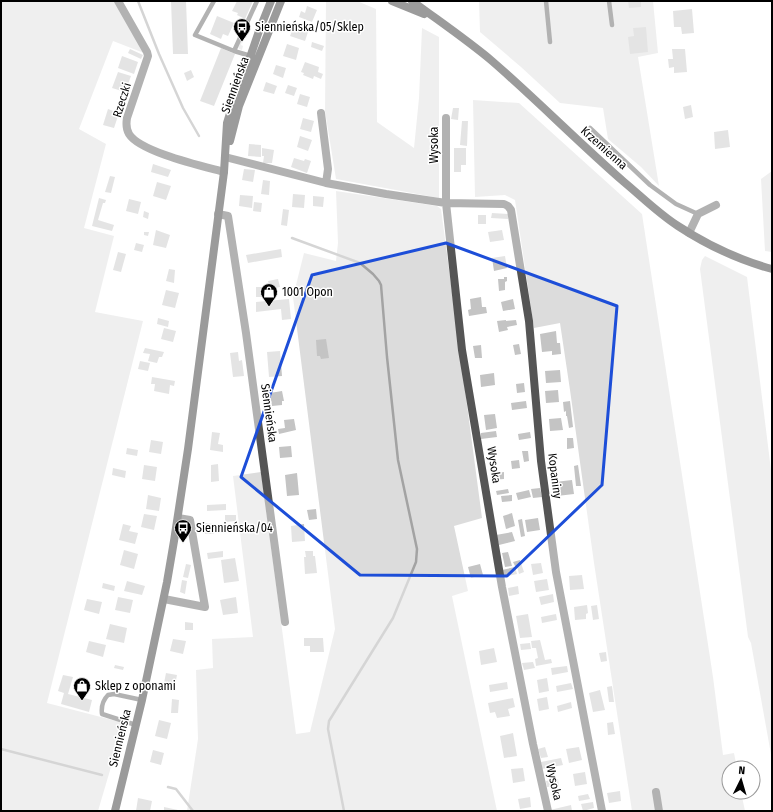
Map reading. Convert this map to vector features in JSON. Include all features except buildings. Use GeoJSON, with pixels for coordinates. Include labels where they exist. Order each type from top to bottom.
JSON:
{"type":"FeatureCollection","features":[{"type":"Feature","properties":{"kind":"main road","name":"Siennieńska"},"geometry":{"type":"LineString","coordinates":[[254,56],[258,31],[271,1]]}},
{"type":"Feature","properties":{"kind":"main road","name":"Siennieńska"},"geometry":{"type":"LineString","coordinates":[[115,811],[142,700],[164,599],[178,518],[224,172],[227,124],[246,72],[281,1]]}},
{"type":"Feature","properties":{"kind":"main road","name":"Krzemienna"},"geometry":{"type":"LineString","coordinates":[[392,1],[436,19]]}},
{"type":"Feature","properties":{"kind":"main road","name":"Krzemienna"},"geometry":{"type":"LineString","coordinates":[[412,1],[492,61],[635,192],[668,219],[689,233],[716,247],[772,269]]}},
{"type":"Feature","properties":{"kind":"street","name":"Rzeczki"},"geometry":{"type":"LineString","coordinates":[[118,1],[148,56],[127,118],[126,126],[129,134],[152,150],[224,172]]}},
{"type":"Feature","properties":{"kind":"street"},"geometry":{"type":"LineString","coordinates":[[321,113],[328,169],[326,183]]}},
{"type":"Feature","properties":{"kind":"street","name":"Wysoka"},"geometry":{"type":"LineString","coordinates":[[446,118],[446,203],[462,350],[502,587],[533,744],[548,811]]}},
{"type":"Feature","properties":{"kind":"street"},"geometry":{"type":"LineString","coordinates":[[225,157],[326,183],[446,203]]}},
{"type":"Feature","properties":{"kind":"street","name":"Kopaniny"},"geometry":{"type":"LineString","coordinates":[[446,203],[499,203],[508,206],[511,210],[529,321],[541,461],[556,572],[602,811]]}},
{"type":"Feature","properties":{"kind":"street"},"geometry":{"type":"LineString","coordinates":[[689,233],[698,214],[716,205]]}},
{"type":"Feature","properties":{"kind":"street","name":"Siennieńska"},"geometry":{"type":"LineString","coordinates":[[218,214],[228,216],[246,333],[285,622]]}},
{"type":"Feature","properties":{"kind":"street"},"geometry":{"type":"LineString","coordinates":[[164,599],[205,607],[190,520],[178,518]]}},
{"type":"Feature","properties":{"kind":"street"},"geometry":{"type":"LineString","coordinates":[[656,792],[659,811]]}},
{"type":"Feature","properties":{"kind":"lane"},"geometry":{"type":"LineString","coordinates":[[214,1],[195,35],[234,51],[254,56]]}},
{"type":"Feature","properties":{"kind":"lane"},"geometry":{"type":"LineString","coordinates":[[234,51],[257,1]]}},
{"type":"Feature","properties":{"kind":"lane"},"geometry":{"type":"LineString","coordinates":[[546,1],[550,42]]}},
{"type":"Feature","properties":{"kind":"lane"},"geometry":{"type":"LineString","coordinates":[[609,1],[612,25]]}},
{"type":"Feature","properties":{"kind":"lane"},"geometry":{"type":"LineString","coordinates":[[590,128],[650,185],[676,204],[698,214]]}},
{"type":"Feature","properties":{"kind":"lane"},"geometry":{"type":"LineString","coordinates":[[136,725],[108,717],[102,714],[101,709],[104,700],[108,695],[114,694],[142,700]]}},
{"type":"Feature","properties":{"kind":"highlighted area"},"geometry":{"type":"Polygon","coordinates":[[[446,243],[617,306],[602,485],[507,576],[360,575],[241,477],[312,275],[446,243]]]}},
{"type":"Feature","properties":{"kind":"shaded area"},"geometry":{"type":"Polygon","coordinates":[[[1,1],[115,1],[144,53],[113,41],[79,129],[106,144],[84,228],[114,236],[95,312],[143,321],[47,703],[124,723],[98,811],[1,811],[1,1]]]}},
{"type":"Feature","properties":{"kind":"shaded area"},"geometry":{"type":"Polygon","coordinates":[[[326,1],[357,1],[376,9],[377,122],[414,148],[419,98],[422,28],[439,37],[439,198],[336,179],[325,111],[326,1]]]}},
{"type":"Feature","properties":{"kind":"shaded area"},"geometry":{"type":"Polygon","coordinates":[[[479,1],[653,1],[658,53],[638,57],[659,186],[641,167],[608,139],[603,108],[560,103],[480,32],[479,1]]]}},
{"type":"Feature","properties":{"kind":"shaded area"},"geometry":{"type":"Polygon","coordinates":[[[246,27],[250,29],[246,38],[243,37],[241,45],[243,46],[242,50],[238,47],[246,27]]]}},
{"type":"Feature","properties":{"kind":"shaded area"},"geometry":{"type":"Polygon","coordinates":[[[473,100],[519,103],[642,214],[713,677],[723,755],[734,753],[735,760],[721,760],[721,800],[743,800],[745,811],[632,811],[594,563],[560,323],[534,328],[515,200],[505,195],[475,197],[473,100]]]}},
{"type":"Feature","properties":{"kind":"shaded area"},"geometry":{"type":"Polygon","coordinates":[[[772,171],[772,252],[765,251],[761,179],[772,171]]]}},
{"type":"Feature","properties":{"kind":"shaded area"},"geometry":{"type":"Polygon","coordinates":[[[336,191],[437,206],[441,209],[482,518],[454,526],[468,591],[452,596],[497,811],[187,811],[198,739],[196,670],[213,668],[212,639],[253,637],[233,476],[261,472],[296,734],[310,732],[335,629],[293,297],[304,253],[336,261],[338,243],[336,191]]]}},
{"type":"Feature","properties":{"kind":"shaded area"},"geometry":{"type":"Polygon","coordinates":[[[705,256],[747,277],[772,478],[772,760],[751,643],[748,637],[700,269],[702,260],[705,256]]]}},
{"type":"Feature","properties":{"kind":"waterway"},"geometry":{"type":"LineString","coordinates":[[138,1],[183,108],[199,136]]}},
{"type":"Feature","properties":{"kind":"waterway"},"geometry":{"type":"LineString","coordinates":[[292,238],[360,263],[373,274],[381,285],[398,460],[417,549],[416,562],[393,618],[329,721],[328,729],[344,811]]}},
{"type":"Feature","properties":{"kind":"waterway"},"geometry":{"type":"LineString","coordinates":[[1,749],[102,775]]}},
{"type":"Feature","properties":{"kind":"waterway"},"geometry":{"type":"LineString","coordinates":[[168,787],[176,789],[193,811]]}},
{"type":"Feature","properties":{"kind":"place","name":"Siennieńska/05/Sklep"},"geometry":{"type":"Point","coordinates":[242,42]}},
{"type":"Feature","properties":{"kind":"place","name":"1001 Opon"},"geometry":{"type":"Point","coordinates":[269,307]}},
{"type":"Feature","properties":{"kind":"place","name":"Siennieńska/04"},"geometry":{"type":"Point","coordinates":[183,543]}},
{"type":"Feature","properties":{"kind":"place","name":"Sklep z oponami"},"geometry":{"type":"Point","coordinates":[82,701]}}]}
